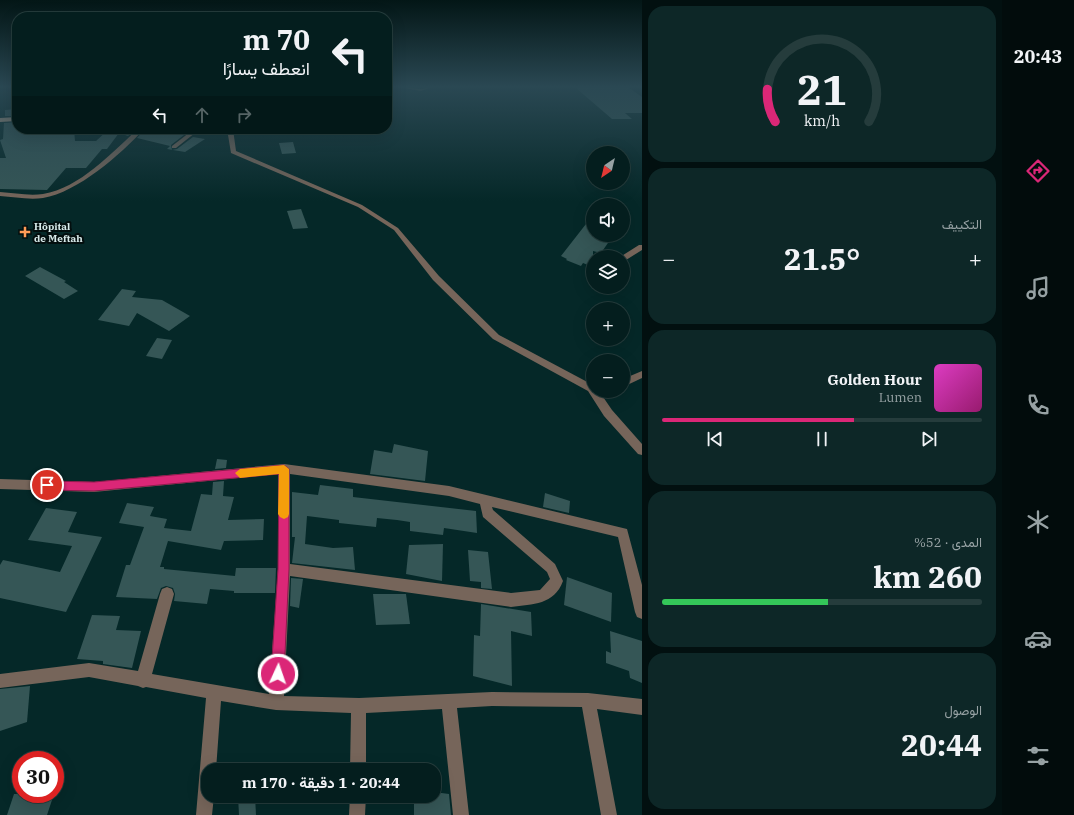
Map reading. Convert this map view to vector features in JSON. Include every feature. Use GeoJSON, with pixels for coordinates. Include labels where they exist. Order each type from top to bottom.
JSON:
{"type":"FeatureCollection","features":[{"type":"Feature","properties":{"kind":"street"},"geometry":{"type":"LineString","coordinates":[[0,194],[43,196],[58,192],[91,173],[135,134]]}},
{"type":"Feature","properties":{"kind":"street"},"geometry":{"type":"LineString","coordinates":[[174,147],[191,134]]}},
{"type":"Feature","properties":{"kind":"street"},"geometry":{"type":"LineString","coordinates":[[231,134],[233,152],[360,206],[396,230],[436,278],[496,337],[586,386]]}},
{"type":"Feature","properties":{"kind":"street"},"geometry":{"type":"LineString","coordinates":[[630,254],[642,247]]}},
{"type":"Feature","properties":{"kind":"street"},"geometry":{"type":"LineString","coordinates":[[630,379],[642,374]]}},
{"type":"Feature","properties":{"kind":"street"},"geometry":{"type":"LineString","coordinates":[[598,398],[608,413],[642,452]]}},
{"type":"Feature","properties":{"kind":"street"},"geometry":{"type":"LineString","coordinates":[[276,704],[284,569],[284,469]]}},
{"type":"Feature","properties":{"kind":"street"},"geometry":{"type":"LineString","coordinates":[[0,484],[94,487],[284,469],[442,490],[623,533],[642,612]]}},
{"type":"Feature","properties":{"kind":"street"},"geometry":{"type":"LineString","coordinates":[[284,569],[511,600],[543,596],[557,581],[551,568],[487,513],[486,500]]}},
{"type":"Feature","properties":{"kind":"street"},"geometry":{"type":"LineString","coordinates":[[143,681],[166,594]]}},
{"type":"Feature","properties":{"kind":"street"},"geometry":{"type":"LineString","coordinates":[[0,681],[89,670],[276,704],[359,706],[492,699],[588,700],[642,708]]}},
{"type":"Feature","properties":{"kind":"street"},"geometry":{"type":"LineString","coordinates":[[204,815],[214,693]]}},
{"type":"Feature","properties":{"kind":"street"},"geometry":{"type":"LineString","coordinates":[[588,700],[609,815]]}},
{"type":"Feature","properties":{"kind":"street"},"geometry":{"type":"LineString","coordinates":[[449,702],[461,815]]}},
{"type":"Feature","properties":{"kind":"street"},"geometry":{"type":"LineString","coordinates":[[358,763],[359,706]]}},
{"type":"Feature","properties":{"kind":"street"},"geometry":{"type":"LineString","coordinates":[[357,815],[358,803]]}},
{"type":"Feature","properties":{"kind":"building"},"geometry":{"type":"Polygon","coordinates":[[[4,125],[12,125],[12,134],[74,134],[75,141],[96,141],[104,134],[118,134],[107,149],[102,149],[86,168],[66,168],[47,190],[0,189],[0,158],[6,158],[0,140],[3,139],[4,125]]]}},
{"type":"Feature","properties":{"kind":"building"},"geometry":{"type":"Polygon","coordinates":[[[141,134],[184,135],[171,145],[172,150],[167,149],[170,146],[137,138],[141,134]]]}},
{"type":"Feature","properties":{"kind":"building"},"geometry":{"type":"Polygon","coordinates":[[[193,137],[205,139],[185,152],[172,150],[177,149],[193,137]]]}},
{"type":"Feature","properties":{"kind":"building"},"geometry":{"type":"Polygon","coordinates":[[[293,142],[296,153],[282,154],[279,143],[293,142]]]}},
{"type":"Feature","properties":{"kind":"building"},"geometry":{"type":"Polygon","coordinates":[[[301,209],[308,228],[293,229],[287,211],[301,209]]]}},
{"type":"Feature","properties":{"kind":"building"},"geometry":{"type":"Polygon","coordinates":[[[586,224],[586,242],[609,242],[603,250],[586,250],[586,264],[583,263],[581,266],[566,260],[567,259],[561,256],[586,224]]]}},
{"type":"Feature","properties":{"kind":"building"},"geometry":{"type":"Polygon","coordinates":[[[40,267],[66,281],[64,282],[78,291],[64,299],[25,276],[40,267]]]}},
{"type":"Feature","properties":{"kind":"building"},"geometry":{"type":"Polygon","coordinates":[[[122,289],[136,291],[132,297],[162,300],[190,316],[169,331],[137,313],[129,326],[98,320],[122,289]]]}},
{"type":"Feature","properties":{"kind":"building"},"geometry":{"type":"Polygon","coordinates":[[[157,338],[172,340],[162,359],[146,356],[157,338]]]}},
{"type":"Feature","properties":{"kind":"building"},"geometry":{"type":"Polygon","coordinates":[[[394,444],[428,451],[425,481],[370,474],[374,450],[392,453],[394,444]]]}},
{"type":"Feature","properties":{"kind":"building"},"geometry":{"type":"Polygon","coordinates":[[[217,459],[227,460],[226,468],[215,469],[217,459]]]}},
{"type":"Feature","properties":{"kind":"building"},"geometry":{"type":"Polygon","coordinates":[[[224,481],[223,496],[234,497],[228,520],[264,519],[263,540],[224,541],[221,550],[168,541],[160,567],[164,567],[164,569],[235,576],[236,568],[276,568],[275,593],[234,593],[234,591],[210,589],[207,604],[174,601],[175,594],[173,588],[166,586],[161,588],[157,599],[116,597],[126,565],[130,565],[144,527],[119,523],[127,503],[154,507],[150,516],[167,519],[164,528],[191,531],[201,494],[212,495],[213,482],[224,481]]]}},
{"type":"Feature","properties":{"kind":"building"},"geometry":{"type":"Polygon","coordinates":[[[320,485],[353,489],[353,497],[476,511],[477,533],[444,528],[443,535],[410,531],[410,522],[397,520],[377,518],[376,527],[339,523],[339,520],[307,516],[305,544],[333,548],[353,547],[355,570],[292,563],[295,537],[292,537],[292,492],[318,495],[320,485]]]}},
{"type":"Feature","properties":{"kind":"building"},"geometry":{"type":"Polygon","coordinates":[[[545,493],[570,501],[569,513],[543,507],[545,493]]]}},
{"type":"Feature","properties":{"kind":"building"},"geometry":{"type":"Polygon","coordinates":[[[46,508],[77,512],[68,532],[102,537],[66,612],[0,598],[0,565],[3,560],[60,572],[72,546],[28,540],[46,508]]]}},
{"type":"Feature","properties":{"kind":"building"},"geometry":{"type":"Polygon","coordinates":[[[443,544],[442,581],[406,574],[409,545],[443,544]]]}},
{"type":"Feature","properties":{"kind":"building"},"geometry":{"type":"Polygon","coordinates":[[[468,550],[488,552],[492,589],[481,588],[481,582],[470,581],[468,550]]]}},
{"type":"Feature","properties":{"kind":"building"},"geometry":{"type":"Polygon","coordinates":[[[567,577],[612,593],[611,622],[564,605],[567,577]]]}},
{"type":"Feature","properties":{"kind":"building"},"geometry":{"type":"Polygon","coordinates":[[[291,578],[303,579],[299,608],[290,606],[291,578]]]}},
{"type":"Feature","properties":{"kind":"building"},"geometry":{"type":"Polygon","coordinates":[[[373,594],[406,594],[410,624],[376,625],[373,594]]]}},
{"type":"Feature","properties":{"kind":"building"},"geometry":{"type":"Polygon","coordinates":[[[481,604],[531,612],[532,636],[511,631],[512,686],[473,676],[474,635],[480,636],[481,604]]]}},
{"type":"Feature","properties":{"kind":"building"},"geometry":{"type":"Polygon","coordinates":[[[92,615],[120,616],[116,630],[141,631],[132,668],[103,664],[103,661],[77,659],[92,615]]]}},
{"type":"Feature","properties":{"kind":"building"},"geometry":{"type":"Polygon","coordinates":[[[610,631],[642,641],[642,683],[630,678],[629,671],[606,663],[606,651],[611,653],[610,631]]]}},
{"type":"Feature","properties":{"kind":"building"},"geometry":{"type":"Polygon","coordinates":[[[30,686],[27,722],[0,731],[0,689],[30,686]]]}},
{"type":"Feature","properties":{"kind":"building"},"geometry":{"type":"Polygon","coordinates":[[[441,793],[449,794],[451,815],[414,815],[414,803],[441,803],[441,793]]]}},
{"type":"Feature","properties":{"kind":"building"},"geometry":{"type":"Polygon","coordinates":[[[12,800],[12,803],[51,803],[47,815],[7,815],[12,800]]]}},
{"type":"Feature","properties":{"kind":"building"},"geometry":{"type":"Polygon","coordinates":[[[238,803],[255,803],[256,815],[239,815],[238,803]]]}},
{"type":"Feature","properties":{"kind":"slow traffic"},"geometry":{"type":"LineString","coordinates":[[240,473],[284,469],[284,514]]}},
{"type":"Feature","properties":{"kind":"place","name":"Hôpital de Meftah"},"geometry":{"type":"Point","coordinates":[25,232]}},
{"type":"Feature","properties":{"kind":"route"},"geometry":{"type":"LineString","coordinates":[[47,485],[94,487],[284,469],[284,569],[278,674]]}}]}
